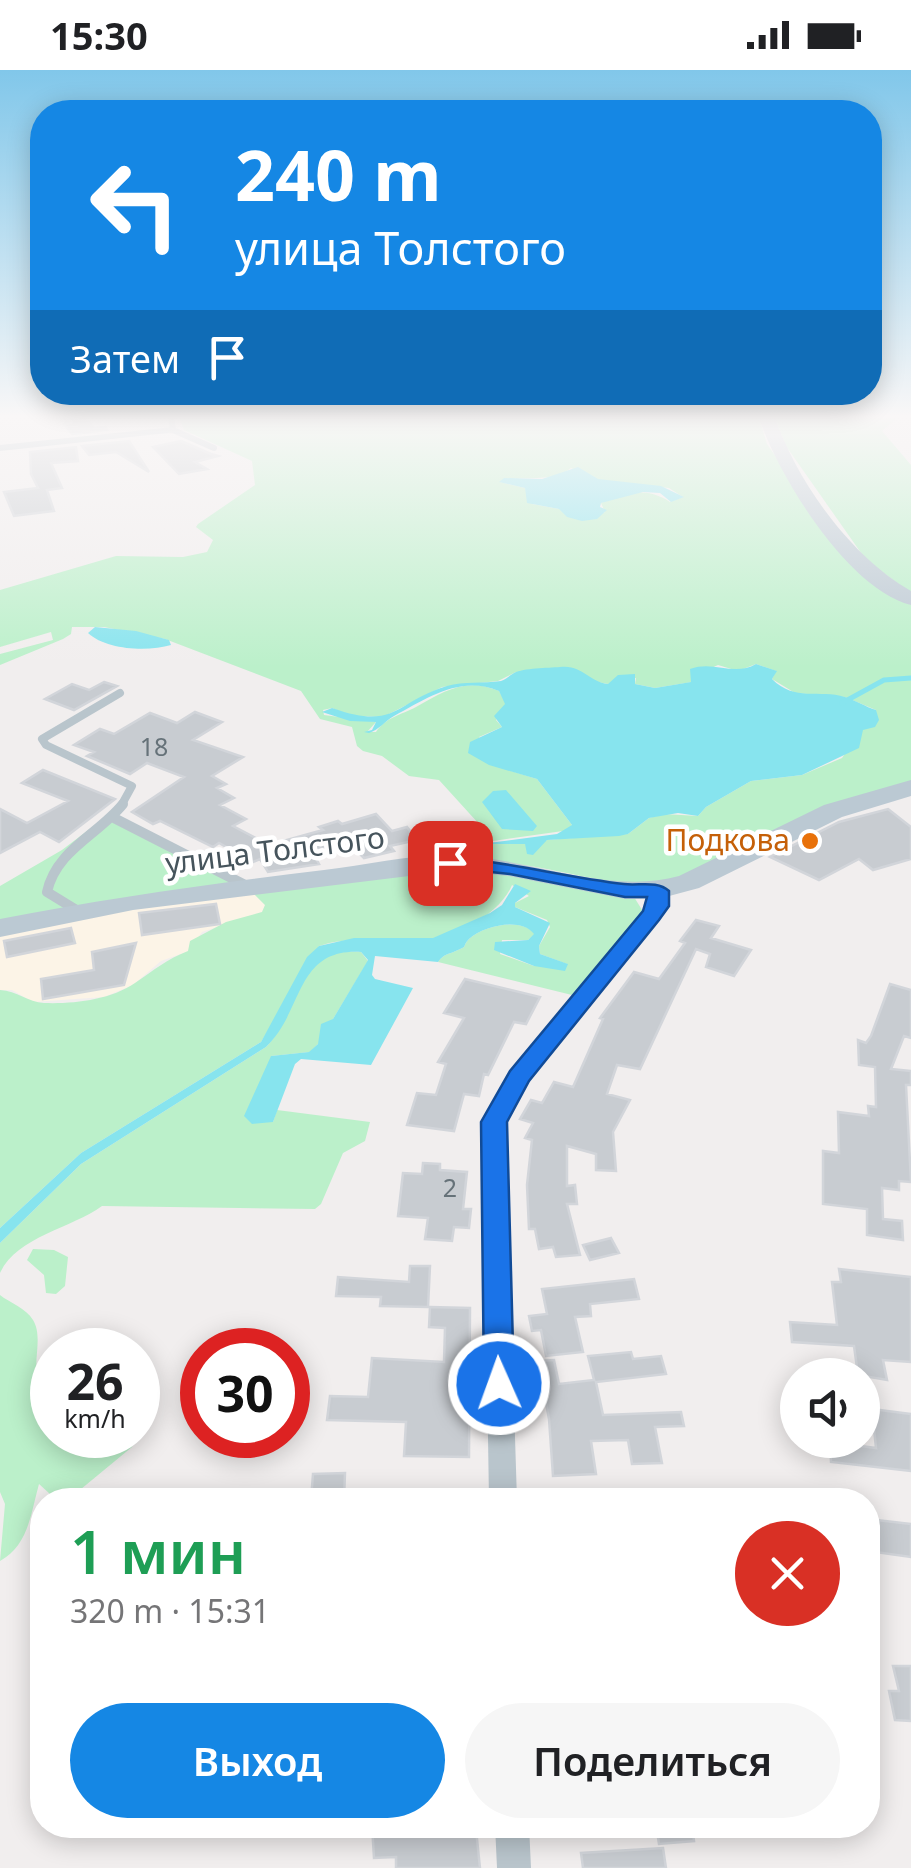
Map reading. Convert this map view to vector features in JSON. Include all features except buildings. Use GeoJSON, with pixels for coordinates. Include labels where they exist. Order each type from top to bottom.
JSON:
{"type":"FeatureCollection","features":[{"type":"Feature","properties":{"kind":"main road"},"geometry":{"type":"LineString","coordinates":[[815,499],[857,560],[878,580],[911,599]]}},
{"type":"Feature","properties":{"kind":"main road"},"geometry":{"type":"LineString","coordinates":[[658,891],[689,882],[833,811],[911,788]]}},
{"type":"Feature","properties":{"kind":"main road","name":"улица Толстого"},"geometry":{"type":"LineString","coordinates":[[0,928],[78,912],[450,863],[510,868],[625,891],[658,891]]}},
{"type":"Feature","properties":{"kind":"street"},"geometry":{"type":"LineString","coordinates":[[502,1488],[494,1122],[519,1077],[652,915],[658,906],[658,891]]}},
{"type":"Feature","properties":{"kind":"street"},"geometry":{"type":"LineString","coordinates":[[513,1838],[514,1868]]}},
{"type":"Feature","properties":{"kind":"lane"},"geometry":{"type":"LineString","coordinates":[[78,912],[47,892],[46,886],[59,860],[114,818],[132,789],[130,783],[46,745],[42,739],[120,692]]}},
{"type":"Feature","properties":{"kind":"lane"},"geometry":{"type":"LineString","coordinates":[[114,818],[250,888]]}},
{"type":"Feature","properties":{"kind":"shaded area"},"geometry":{"type":"Polygon","coordinates":[[[252,892],[265,905],[262,912],[202,932],[189,951],[161,961],[133,985],[104,997],[33,1002],[12,990],[0,990],[0,932],[100,912],[252,892]]]}},
{"type":"Feature","properties":{"kind":"green space"},"geometry":{"type":"Polygon","coordinates":[[[235,499],[530,499],[532,504],[597,516],[605,512],[601,503],[611,499],[670,502],[805,499],[839,547],[911,604],[911,784],[680,881],[619,882],[517,864],[455,858],[469,842],[489,835],[439,780],[409,776],[382,756],[363,751],[357,746],[352,727],[320,719],[301,691],[165,639],[104,627],[72,627],[71,634],[63,639],[0,665],[0,654],[53,640],[51,632],[0,647],[0,590],[116,556],[183,557],[207,552],[213,540],[196,527],[235,499]],[[756,664],[738,671],[718,665],[693,676],[692,682],[655,688],[635,684],[636,678],[608,684],[539,671],[516,672],[498,681],[442,687],[383,717],[351,716],[332,708],[323,710],[324,715],[376,722],[367,732],[376,732],[389,720],[456,688],[476,685],[499,691],[506,704],[496,720],[502,727],[479,737],[502,768],[537,779],[572,825],[570,830],[486,842],[525,844],[528,848],[547,840],[628,834],[649,818],[664,814],[698,816],[706,807],[751,781],[802,775],[842,758],[876,710],[845,697],[795,693],[772,679],[776,671],[756,664]]]}},
{"type":"Feature","properties":{"kind":"green space"},"geometry":{"type":"Polygon","coordinates":[[[823,499],[911,499],[911,593],[866,560],[823,499]]]}},
{"type":"Feature","properties":{"kind":"green space"},"geometry":{"type":"Polygon","coordinates":[[[104,818],[237,885],[0,923],[0,886],[62,850],[104,818]]]}},
{"type":"Feature","properties":{"kind":"green space"},"geometry":{"type":"Polygon","coordinates":[[[458,867],[634,897],[644,913],[576,996],[438,962],[476,934],[512,924],[535,934],[528,940],[502,940],[500,954],[534,966],[567,964],[540,954],[539,946],[550,927],[547,920],[515,907],[515,903],[529,896],[512,885],[486,916],[447,935],[421,941],[357,940],[319,946],[261,1042],[81,1153],[0,1228],[0,990],[44,1003],[103,997],[125,989],[188,951],[190,941],[226,922],[262,912],[265,905],[252,892],[458,867]]]}},
{"type":"Feature","properties":{"kind":"green space"},"geometry":{"type":"Polygon","coordinates":[[[342,951],[361,952],[368,961],[318,1044],[310,1052],[271,1056],[273,1122],[277,1110],[370,1122],[365,1141],[343,1153],[321,1204],[315,1209],[102,1206],[18,1250],[0,1273],[0,1243],[81,1164],[266,1047],[306,977],[327,956],[342,951]]]}},
{"type":"Feature","properties":{"kind":"green space"},"geometry":{"type":"Polygon","coordinates":[[[33,1249],[54,1250],[68,1257],[65,1286],[56,1294],[46,1293],[44,1275],[27,1260],[33,1249]]]}},
{"type":"Feature","properties":{"kind":"green space"},"geometry":{"type":"Polygon","coordinates":[[[0,1295],[26,1312],[37,1328],[30,1328],[30,1458],[119,1458],[82,1488],[43,1488],[39,1484],[38,1488],[30,1488],[30,1519],[23,1537],[0,1561],[5,1504],[0,1492],[0,1295]]]}},
{"type":"Feature","properties":{"kind":"water"},"geometry":{"type":"Polygon","coordinates":[[[526,499],[617,499],[601,503],[600,507],[607,510],[597,519],[582,521],[567,517],[559,509],[527,503],[526,499]]]}},
{"type":"Feature","properties":{"kind":"water"},"geometry":{"type":"Polygon","coordinates":[[[95,627],[136,631],[169,640],[171,645],[139,649],[116,646],[88,633],[95,627]]]}},
{"type":"Feature","properties":{"kind":"water"},"geometry":{"type":"Polygon","coordinates":[[[756,664],[777,671],[772,679],[789,690],[845,697],[876,710],[879,720],[875,727],[863,730],[859,748],[802,775],[751,781],[706,807],[698,816],[678,813],[649,818],[619,836],[547,840],[533,855],[527,854],[525,844],[481,844],[557,834],[572,825],[537,779],[489,765],[468,753],[470,742],[502,727],[494,716],[505,704],[499,691],[471,686],[445,691],[369,733],[364,732],[372,730],[376,722],[350,721],[322,712],[332,708],[370,717],[383,715],[447,686],[501,681],[530,669],[568,667],[608,684],[618,675],[635,674],[635,684],[655,688],[691,682],[690,669],[740,669],[756,664]]]}},
{"type":"Feature","properties":{"kind":"water"},"geometry":{"type":"Polygon","coordinates":[[[506,790],[537,826],[533,831],[502,829],[482,802],[493,791],[506,790]]]}},
{"type":"Feature","properties":{"kind":"water"},"geometry":{"type":"Polygon","coordinates":[[[515,884],[531,891],[515,907],[550,923],[539,946],[540,954],[568,964],[565,971],[534,966],[494,950],[495,942],[528,940],[534,934],[512,924],[476,934],[438,962],[375,956],[375,979],[413,988],[371,1065],[301,1059],[295,1064],[273,1122],[252,1124],[244,1116],[271,1056],[309,1052],[318,1044],[321,1024],[333,1019],[368,960],[361,952],[340,953],[324,960],[303,984],[288,1016],[266,1047],[81,1164],[0,1243],[0,1228],[81,1153],[261,1042],[307,957],[319,946],[354,938],[433,938],[490,913],[502,905],[515,884]]]}},
{"type":"Feature","properties":{"kind":"waterway"},"geometry":{"type":"LineString","coordinates":[[842,703],[884,680],[911,678]]}},
{"type":"Feature","properties":{"kind":"place","name":"Подкова"},"geometry":{"type":"Point","coordinates":[810,841]}},
{"type":"Feature","properties":{"kind":"route"},"geometry":{"type":"LineString","coordinates":[[450,863],[510,868],[625,891],[658,891],[658,906],[652,915],[519,1077],[494,1122],[499,1384]]}}]}
